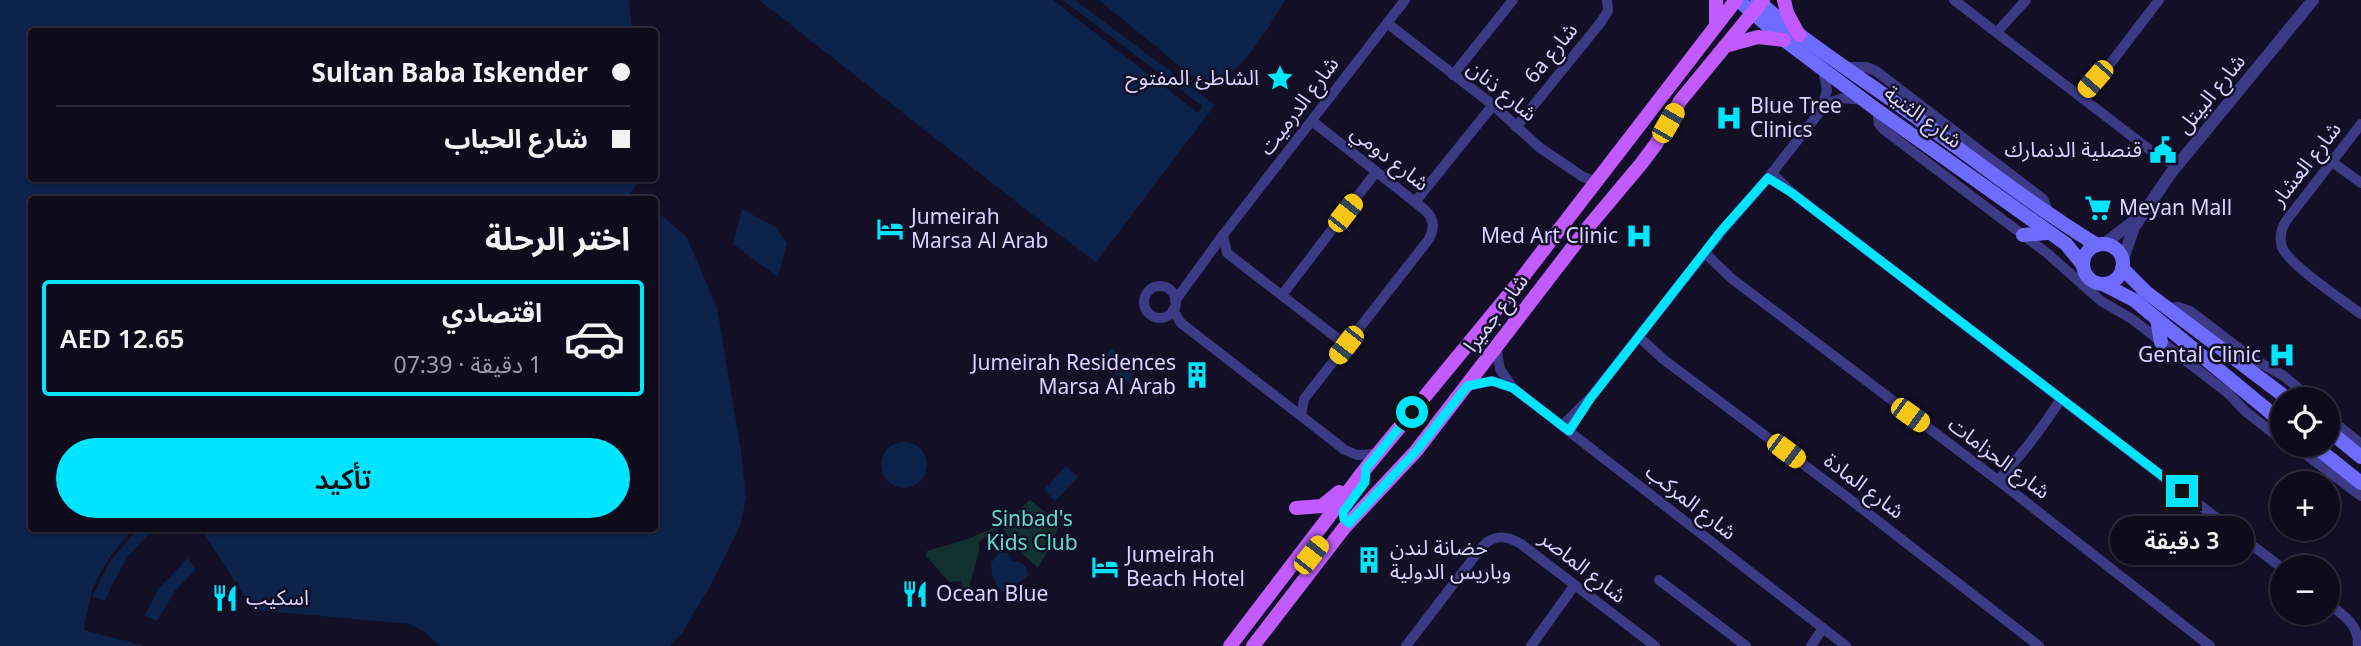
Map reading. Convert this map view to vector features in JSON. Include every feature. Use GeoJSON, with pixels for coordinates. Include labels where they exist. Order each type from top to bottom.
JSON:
{"type":"FeatureCollection","features":[{"type":"Feature","properties":{"kind":"main road"},"geometry":{"type":"LineString","coordinates":[[1716,0],[1716,24]]}},
{"type":"Feature","properties":{"kind":"main road","name":"شارع جميرا"},"geometry":{"type":"LineString","coordinates":[[1230,646],[1366,468],[1516,286],[1737,0]]}},
{"type":"Feature","properties":{"kind":"main road","name":"شارع الثنية"},"geometry":{"type":"LineString","coordinates":[[1737,0],[1758,4],[2050,216],[2101,245]]}},
{"type":"Feature","properties":{"kind":"main road"},"geometry":{"type":"LineString","coordinates":[[1784,0],[1787,13],[1799,35]]}},
{"type":"Feature","properties":{"kind":"main road","name":"شارع جميرا"},"geometry":{"type":"LineString","coordinates":[[1253,646],[1349,523],[1416,451],[1589,226],[1641,164],[1681,101],[1758,4]]}},
{"type":"Feature","properties":{"kind":"main road","name":"شارع الثنية"},"geometry":{"type":"LineString","coordinates":[[1758,4],[1784,40],[2070,248],[2083,265]]}},
{"type":"Feature","properties":{"kind":"main road"},"geometry":{"type":"LineString","coordinates":[[1724,47],[1758,37],[1784,40]]}},
{"type":"Feature","properties":{"kind":"main road"},"geometry":{"type":"LineString","coordinates":[[2023,235],[2047,233]]}},
{"type":"Feature","properties":{"kind":"main road"},"geometry":{"type":"LineString","coordinates":[[2270,387],[2162,313],[2092,281],[2083,265],[2088,251],[2101,245],[2115,249],[2122,264],[2162,313],[2270,411]]}},
{"type":"Feature","properties":{"kind":"main road"},"geometry":{"type":"LineString","coordinates":[[2103,284],[2115,279],[2122,264]]}},
{"type":"Feature","properties":{"kind":"main road"},"geometry":{"type":"LineString","coordinates":[[2161,342],[2162,313]]}},
{"type":"Feature","properties":{"kind":"main road"},"geometry":{"type":"LineString","coordinates":[[2340,440],[2361,457]]}},
{"type":"Feature","properties":{"kind":"main road"},"geometry":{"type":"LineString","coordinates":[[2328,457],[2361,483]]}},
{"type":"Feature","properties":{"kind":"main road"},"geometry":{"type":"LineString","coordinates":[[1349,523],[1344,519],[1343,512],[1363,486],[1366,468]]}},
{"type":"Feature","properties":{"kind":"main road"},"geometry":{"type":"LineString","coordinates":[[1296,508],[1316,508],[1326,504],[1355,475],[1366,468]]}},
{"type":"Feature","properties":{"kind":"main road"},"geometry":{"type":"LineString","coordinates":[[1302,582],[1306,564],[1324,539],[1321,528]]}},
{"type":"Feature","properties":{"kind":"street","name":"شارع الدرميت"},"geometry":{"type":"LineString","coordinates":[[1223,234],[1184,280],[1168,288],[1152,288],[1146,294],[1144,305],[1149,313],[1157,317],[1166,316],[1223,234],[1405,0]]}},
{"type":"Feature","properties":{"kind":"street"},"geometry":{"type":"LineString","coordinates":[[1453,75],[1513,0]]}},
{"type":"Feature","properties":{"kind":"street","name":"6a شارع"},"geometry":{"type":"LineString","coordinates":[[1516,127],[1601,22],[1608,10],[1607,0]]}},
{"type":"Feature","properties":{"kind":"street"},"geometry":{"type":"LineString","coordinates":[[1954,0],[2174,170]]}},
{"type":"Feature","properties":{"kind":"street"},"geometry":{"type":"LineString","coordinates":[[2084,98],[2159,0]]}},
{"type":"Feature","properties":{"kind":"street","name":"شارع البيتل"},"geometry":{"type":"LineString","coordinates":[[2122,264],[2130,234],[2142,214],[2174,170],[2313,0]]}},
{"type":"Feature","properties":{"kind":"street"},"geometry":{"type":"LineString","coordinates":[[2001,34],[2025,2]]}},
{"type":"Feature","properties":{"kind":"street","name":"شارع ذنان"},"geometry":{"type":"LineString","coordinates":[[1387,23],[1493,105],[1539,147],[1580,175],[1597,182]]}},
{"type":"Feature","properties":{"kind":"street"},"geometry":{"type":"LineString","coordinates":[[1822,108],[1827,90],[1823,69]]}},
{"type":"Feature","properties":{"kind":"street"},"geometry":{"type":"LineString","coordinates":[[1565,428],[1822,108],[1842,97],[1871,105],[1883,129],[2023,235],[2101,301],[2132,319],[2229,394],[2270,431]]}},
{"type":"Feature","properties":{"kind":"street"},"geometry":{"type":"LineString","coordinates":[[1415,202],[1493,105]]}},
{"type":"Feature","properties":{"kind":"street","name":"شارع دومي"},"geometry":{"type":"LineString","coordinates":[[1301,416],[1304,399],[1431,235],[1433,225],[1431,217],[1415,202],[1312,121]]}},
{"type":"Feature","properties":{"kind":"street","name":"شارع العشار"},"geometry":{"type":"LineString","coordinates":[[2361,124],[2283,227],[2281,242],[2286,255],[2361,314]]}},
{"type":"Feature","properties":{"kind":"street"},"geometry":{"type":"LineString","coordinates":[[2334,160],[2361,181]]}},
{"type":"Feature","properties":{"kind":"street"},"geometry":{"type":"LineString","coordinates":[[1282,295],[1376,172]]}},
{"type":"Feature","properties":{"kind":"street"},"geometry":{"type":"LineString","coordinates":[[1770,175],[2270,559]]}},
{"type":"Feature","properties":{"kind":"street","name":"شارع البيتل"},"geometry":{"type":"LineString","coordinates":[[2101,245],[2142,214]]}},
{"type":"Feature","properties":{"kind":"street"},"geometry":{"type":"LineString","coordinates":[[1223,234],[1227,253],[1346,345]]}},
{"type":"Feature","properties":{"kind":"street"},"geometry":{"type":"LineString","coordinates":[[1210,255],[1227,253]]}},
{"type":"Feature","properties":{"kind":"street","name":"شارع الحزامات"},"geometry":{"type":"LineString","coordinates":[[1703,256],[2210,646]]}},
{"type":"Feature","properties":{"kind":"street"},"geometry":{"type":"LineString","coordinates":[[1168,288],[1172,292],[1181,323],[1349,452],[1378,454]]}},
{"type":"Feature","properties":{"kind":"street"},"geometry":{"type":"LineString","coordinates":[[2162,313],[2178,307],[2190,311],[2253,359],[2284,376],[2297,387]]}},
{"type":"Feature","properties":{"kind":"street","name":"شارع المادة"},"geometry":{"type":"LineString","coordinates":[[1637,340],[1847,496],[2039,646]]}},
{"type":"Feature","properties":{"kind":"street","name":"شارع المركب"},"geometry":{"type":"LineString","coordinates":[[1496,347],[1500,369],[1513,388],[1846,646]]}},
{"type":"Feature","properties":{"kind":"street"},"geometry":{"type":"LineString","coordinates":[[1467,386],[1492,381],[1513,388]]}},
{"type":"Feature","properties":{"kind":"street"},"geometry":{"type":"LineString","coordinates":[[1287,405],[1304,399]]}},
{"type":"Feature","properties":{"kind":"street"},"geometry":{"type":"LineString","coordinates":[[2001,483],[2064,401]]}},
{"type":"Feature","properties":{"kind":"street"},"geometry":{"type":"LineString","coordinates":[[2340,427],[2361,444]]}},
{"type":"Feature","properties":{"kind":"street"},"geometry":{"type":"LineString","coordinates":[[2309,457],[2361,496]]}},
{"type":"Feature","properties":{"kind":"street","name":"شارع الماصر"},"geometry":{"type":"LineString","coordinates":[[1406,646],[1481,548],[1496,537],[1517,541],[1655,646]]}},
{"type":"Feature","properties":{"kind":"street"},"geometry":{"type":"LineString","coordinates":[[1659,580],[1746,646]]}},
{"type":"Feature","properties":{"kind":"street"},"geometry":{"type":"LineString","coordinates":[[1531,646],[1578,588]]}},
{"type":"Feature","properties":{"kind":"street"},"geometry":{"type":"LineString","coordinates":[[2340,614],[2354,626],[2358,646]]}},
{"type":"Feature","properties":{"kind":"street"},"geometry":{"type":"LineString","coordinates":[[1811,646],[1826,631]]}},
{"type":"Feature","properties":{"kind":"street"},"geometry":{"type":"LineString","coordinates":[[1818,646],[1826,631]]}},
{"type":"Feature","properties":{"kind":"green space","name":"Sinbad's Kids Club"},"geometry":{"type":"Polygon","coordinates":[[[1030,500],[1060,524],[1038,568],[1015,547],[1000,524],[1030,500]]]}},
{"type":"Feature","properties":{"kind":"green space"},"geometry":{"type":"Polygon","coordinates":[[[996,526],[998,528],[979,542],[968,591],[965,591],[960,581],[949,582],[926,556],[927,551],[971,538],[996,526]]]}},
{"type":"Feature","properties":{"kind":"water"},"geometry":{"type":"Polygon","coordinates":[[[0,0],[629,0],[632,28],[28,28],[28,182],[639,182],[628,196],[28,196],[28,532],[132,532],[115,550],[100,575],[90,601],[84,630],[144,646],[0,646],[0,0]]]}},
{"type":"Feature","properties":{"kind":"water"},"geometry":{"type":"Polygon","coordinates":[[[759,0],[1075,0],[1215,105],[1096,262],[759,0]]]}},
{"type":"Feature","properties":{"kind":"water"},"geometry":{"type":"Polygon","coordinates":[[[1099,0],[1285,0],[1261,39],[1241,64],[1217,82],[1204,86],[1099,0]]]}},
{"type":"Feature","properties":{"kind":"water"},"geometry":{"type":"Polygon","coordinates":[[[742,209],[777,228],[787,243],[778,277],[733,244],[742,209]]]}},
{"type":"Feature","properties":{"kind":"water"},"geometry":{"type":"Polygon","coordinates":[[[658,213],[686,236],[717,307],[741,451],[746,498],[741,523],[713,581],[682,633],[670,646],[440,646],[426,633],[410,624],[253,610],[203,532],[658,532],[658,213]]]}},
{"type":"Feature","properties":{"kind":"water"},"geometry":{"type":"Polygon","coordinates":[[[1111,349],[1137,368],[1131,377],[1142,386],[1138,390],[1112,371],[1117,364],[1106,355],[1111,349]]]}},
{"type":"Feature","properties":{"kind":"water"},"geometry":{"type":"Polygon","coordinates":[[[904,442],[920,449],[927,465],[920,481],[904,488],[888,481],[881,465],[888,449],[904,442]]]}},
{"type":"Feature","properties":{"kind":"water"},"geometry":{"type":"Polygon","coordinates":[[[1066,466],[1078,477],[1055,501],[1044,490],[1066,466]]]}},
{"type":"Feature","properties":{"kind":"water"},"geometry":{"type":"Polygon","coordinates":[[[135,532],[155,532],[126,561],[105,601],[92,597],[111,559],[135,532]]]}},
{"type":"Feature","properties":{"kind":"water"},"geometry":{"type":"Polygon","coordinates":[[[1000,552],[1007,553],[1013,561],[1022,563],[1028,576],[1016,584],[1009,595],[997,586],[992,573],[991,563],[1000,552]]]}},
{"type":"Feature","properties":{"kind":"water"},"geometry":{"type":"Polygon","coordinates":[[[188,558],[196,570],[175,591],[157,621],[143,616],[159,588],[188,558]]]}},
{"type":"Feature","properties":{"kind":"pier"},"geometry":{"type":"Polygon","coordinates":[[[1053,0],[1063,0],[1202,106],[1198,113],[1053,0]]]}},
{"type":"Feature","properties":{"kind":"pier"},"geometry":{"type":"Polygon","coordinates":[[[135,532],[101,574],[92,597],[106,601],[128,556],[147,536],[158,532],[131,558],[108,604],[93,601],[88,628],[147,646],[84,630],[92,590],[101,571],[130,533],[135,532]]]}},
{"type":"Feature","properties":{"kind":"pier"},"geometry":{"type":"Polygon","coordinates":[[[199,532],[203,532],[253,610],[250,611],[199,532]]]}},
{"type":"Feature","properties":{"kind":"pier"},"geometry":{"type":"Polygon","coordinates":[[[186,555],[191,556],[199,568],[199,572],[178,593],[159,624],[141,619],[140,614],[156,586],[186,555]],[[188,558],[159,588],[144,616],[157,621],[175,591],[196,570],[188,558]]]}},
{"type":"Feature","properties":{"kind":"place","name":"الشاطئ المفتوح"},"geometry":{"type":"Point","coordinates":[1280,78]}},
{"type":"Feature","properties":{"kind":"place","name":"Blue Tree Clinics"},"geometry":{"type":"Point","coordinates":[1729,118]}},
{"type":"Feature","properties":{"kind":"place","name":"قنصلية الدنمارك"},"geometry":{"type":"Point","coordinates":[2163,150]}},
{"type":"Feature","properties":{"kind":"place","name":"Meyan Mall"},"geometry":{"type":"Point","coordinates":[2098,208]}},
{"type":"Feature","properties":{"kind":"place","name":"Jumeirah Marsa Al Arab"},"geometry":{"type":"Point","coordinates":[890,229]}},
{"type":"Feature","properties":{"kind":"place","name":"Med Art Clinic"},"geometry":{"type":"Point","coordinates":[1639,236]}},
{"type":"Feature","properties":{"kind":"place","name":"Gental Clinic"},"geometry":{"type":"Point","coordinates":[2282,355]}},
{"type":"Feature","properties":{"kind":"place","name":"Jumeirah Residences Marsa Al Arab"},"geometry":{"type":"Point","coordinates":[1197,375]}},
{"type":"Feature","properties":{"kind":"place","name":"حضانة لندن وباريس الدولية"},"geometry":{"type":"Point","coordinates":[1369,560]}},
{"type":"Feature","properties":{"kind":"place","name":"Jumeirah Beach Hotel"},"geometry":{"type":"Point","coordinates":[1105,567]}},
{"type":"Feature","properties":{"kind":"place","name":"Ocean Blue"},"geometry":{"type":"Point","coordinates":[915,594]}},
{"type":"Feature","properties":{"kind":"place","name":"اسكيب"},"geometry":{"type":"Point","coordinates":[225,598]}},
{"type":"Feature","properties":{"kind":"route"},"geometry":{"type":"LineString","coordinates":[[1412,412],[1366,468],[1363,486],[1343,512],[1345,521],[1349,523],[1416,451],[1467,386],[1492,381],[1513,388],[1569,431],[1590,399],[1721,231],[1768,178],[1792,193],[2182,491]]}}]}
